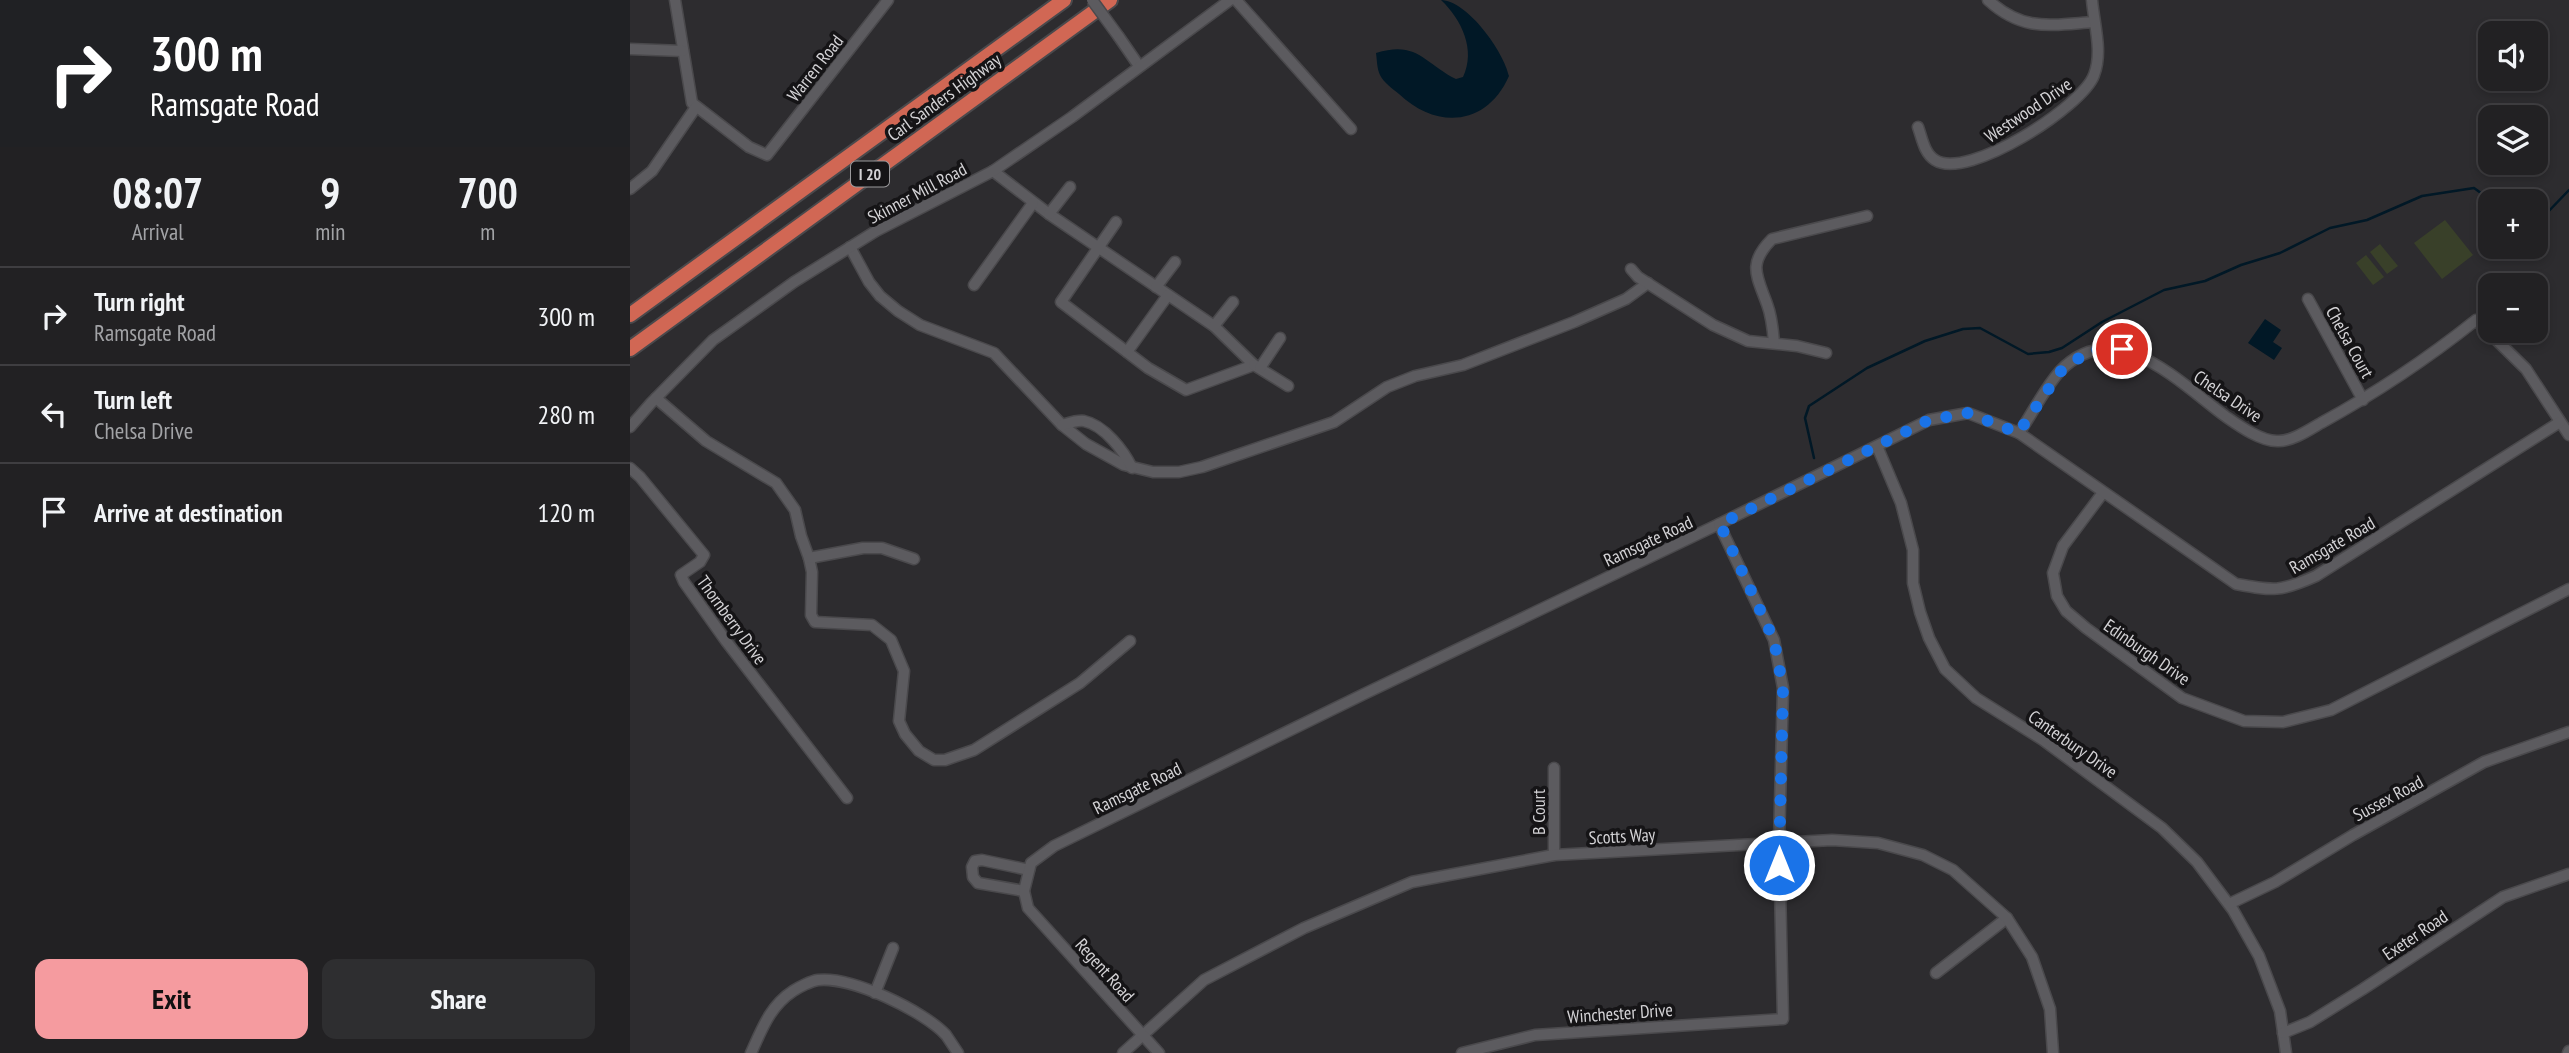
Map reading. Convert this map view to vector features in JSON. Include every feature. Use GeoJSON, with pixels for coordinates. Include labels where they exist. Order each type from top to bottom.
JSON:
{"type":"FeatureCollection","features":[{"type":"Feature","properties":{"kind":"highway","name":"Carl Sanders Highway"},"geometry":{"type":"LineString","coordinates":[[630,315],[1064,0]]}},
{"type":"Feature","properties":{"kind":"highway","name":"Carl Sanders Highway"},"geometry":{"type":"LineString","coordinates":[[630,349],[1110,0]]}},
{"type":"Feature","properties":{"kind":"street","name":"Warren Road"},"geometry":{"type":"LineString","coordinates":[[696,107],[749,147],[767,155],[888,0]]}},
{"type":"Feature","properties":{"kind":"street"},"geometry":{"type":"LineString","coordinates":[[1092,0],[1139,66]]}},
{"type":"Feature","properties":{"kind":"street","name":"Skinner Mill Road"},"geometry":{"type":"LineString","coordinates":[[630,427],[713,340],[794,282],[876,231],[993,171],[1072,117],[1230,0]]}},
{"type":"Feature","properties":{"kind":"street"},"geometry":{"type":"LineString","coordinates":[[1236,0],[1351,129]]}},
{"type":"Feature","properties":{"kind":"street"},"geometry":{"type":"LineString","coordinates":[[1987,0],[2013,19],[2042,27],[2094,22]]}},
{"type":"Feature","properties":{"kind":"street","name":"Westwood Drive"},"geometry":{"type":"LineString","coordinates":[[1918,127],[1927,152],[1935,160],[1946,164],[1975,161],[1998,152],[2076,100],[2095,74],[2097,57],[2092,0]]}},
{"type":"Feature","properties":{"kind":"street"},"geometry":{"type":"LineString","coordinates":[[630,189],[652,171],[696,107],[692,103],[676,1]]}},
{"type":"Feature","properties":{"kind":"street"},"geometry":{"type":"LineString","coordinates":[[630,49],[683,51]]}},
{"type":"Feature","properties":{"kind":"street"},"geometry":{"type":"LineString","coordinates":[[993,171],[1096,248],[1214,326],[1257,367],[1288,386]]}},
{"type":"Feature","properties":{"kind":"street"},"geometry":{"type":"LineString","coordinates":[[1049,214],[1070,187]]}},
{"type":"Feature","properties":{"kind":"street"},"geometry":{"type":"LineString","coordinates":[[974,285],[1033,203]]}},
{"type":"Feature","properties":{"kind":"street"},"geometry":{"type":"LineString","coordinates":[[1774,343],[1772,323],[1755,273],[1757,260],[1764,247],[1772,239],[1867,216]]}},
{"type":"Feature","properties":{"kind":"street"},"geometry":{"type":"LineString","coordinates":[[1116,222],[1060,302],[1127,352],[1186,390],[1257,367],[1280,338]]}},
{"type":"Feature","properties":{"kind":"street"},"geometry":{"type":"LineString","coordinates":[[850,247],[880,296],[920,325],[994,353],[1062,425],[1086,444],[1132,468],[1153,472],[1179,472],[1202,467],[1334,422],[1394,383],[1462,365],[1574,322],[1626,299],[1648,283]]}},
{"type":"Feature","properties":{"kind":"street"},"geometry":{"type":"LineString","coordinates":[[1156,287],[1175,262]]}},
{"type":"Feature","properties":{"kind":"street"},"geometry":{"type":"LineString","coordinates":[[1631,269],[1713,325],[1748,341],[1816,349],[1826,353]]}},
{"type":"Feature","properties":{"kind":"street"},"geometry":{"type":"LineString","coordinates":[[1127,352],[1167,295]]}},
{"type":"Feature","properties":{"kind":"street","name":"Chelsa Court"},"geometry":{"type":"LineString","coordinates":[[2308,299],[2363,400]]}},
{"type":"Feature","properties":{"kind":"street"},"geometry":{"type":"LineString","coordinates":[[1214,326],[1233,302]]}},
{"type":"Feature","properties":{"kind":"street","name":"Chelsa Drive"},"geometry":{"type":"LineString","coordinates":[[2018,433],[2061,371],[2090,350],[2122,349],[2148,359],[2245,431],[2277,441],[2301,434],[2363,400],[2434,353],[2476,320],[2526,369],[2560,422]]}},
{"type":"Feature","properties":{"kind":"street"},"geometry":{"type":"LineString","coordinates":[[656,398],[706,441],[776,483],[795,510],[809,558],[812,572],[811,615],[815,622],[872,625],[891,640],[904,671],[899,720],[905,734],[919,751],[934,760],[956,758],[1003,733],[1096,672],[1130,641]]}},
{"type":"Feature","properties":{"kind":"street","name":"Ramsgate Road"},"geometry":{"type":"LineString","coordinates":[[1029,870],[1031,863],[1054,846],[1929,420],[1968,413],[2018,433],[2102,494],[2236,584],[2270,590],[2289,588],[2316,576],[2560,422]]}},
{"type":"Feature","properties":{"kind":"street"},"geometry":{"type":"LineString","coordinates":[[1062,425],[1082,420],[1098,425],[1127,458],[1132,468]]}},
{"type":"Feature","properties":{"kind":"street"},"geometry":{"type":"LineString","coordinates":[[2560,422],[2569,435]]}},
{"type":"Feature","properties":{"kind":"street","name":"Canterbury Drive"},"geometry":{"type":"LineString","coordinates":[[1877,446],[1901,503],[1913,550],[1913,583],[1920,612],[1929,638],[1945,669],[1976,698],[2086,770],[2162,828],[2197,862],[2229,904],[2259,956],[2280,1011],[2286,1053]]}},
{"type":"Feature","properties":{"kind":"street","name":"Thornberry Drive"},"geometry":{"type":"LineString","coordinates":[[630,468],[704,555],[700,562],[681,575],[684,582],[847,798]]}},
{"type":"Feature","properties":{"kind":"street","name":"Edinburgh Drive"},"geometry":{"type":"LineString","coordinates":[[2102,494],[2063,546],[2053,573],[2057,596],[2066,611],[2182,698],[2244,721],[2283,722],[2331,710],[2569,589]]}},
{"type":"Feature","properties":{"kind":"street"},"geometry":{"type":"LineString","coordinates":[[1720,524],[1776,649],[1783,688],[1779,843]]}},
{"type":"Feature","properties":{"kind":"street"},"geometry":{"type":"LineString","coordinates":[[809,558],[863,548],[881,548],[914,559]]}},
{"type":"Feature","properties":{"kind":"street","name":"Sussex Road"},"geometry":{"type":"LineString","coordinates":[[2229,904],[2275,881],[2484,762],[2569,732]]}},
{"type":"Feature","properties":{"kind":"street","name":"B Court"},"geometry":{"type":"LineString","coordinates":[[1554,768],[1554,855]]}},
{"type":"Feature","properties":{"kind":"street","name":"Scotts Way"},"geometry":{"type":"LineString","coordinates":[[1123,1053],[1204,980],[1304,928],[1412,882],[1554,855],[1832,840],[1878,843],[1923,855],[1953,870],[2007,918],[2032,957],[2050,1009],[2053,1053]]}},
{"type":"Feature","properties":{"kind":"street","name":"Winchester Drive"},"geometry":{"type":"LineString","coordinates":[[1462,1053],[1535,1035],[1783,1019],[1779,843]]}},
{"type":"Feature","properties":{"kind":"street"},"geometry":{"type":"LineString","coordinates":[[982,860],[1029,870],[1024,891],[978,883],[973,877],[972,867],[975,861],[982,860]]}},
{"type":"Feature","properties":{"kind":"street","name":"Exeter Road"},"geometry":{"type":"LineString","coordinates":[[2283,1033],[2310,1022],[2353,996],[2503,897],[2569,874]]}},
{"type":"Feature","properties":{"kind":"street","name":"Regent Road"},"geometry":{"type":"LineString","coordinates":[[1024,891],[1028,908],[1159,1053]]}},
{"type":"Feature","properties":{"kind":"street"},"geometry":{"type":"LineString","coordinates":[[1936,973],[2007,918]]}},
{"type":"Feature","properties":{"kind":"street"},"geometry":{"type":"LineString","coordinates":[[875,993],[893,948]]}},
{"type":"Feature","properties":{"kind":"street"},"geometry":{"type":"LineString","coordinates":[[751,1053],[768,1014],[793,990],[817,980],[844,982],[875,993],[922,1016],[945,1034],[958,1053]]}},
{"type":"Feature","properties":{"kind":"green space"},"geometry":{"type":"Polygon","coordinates":[[[2445,220],[2473,255],[2442,279],[2414,243],[2445,220]]]}},
{"type":"Feature","properties":{"kind":"green space"},"geometry":{"type":"Polygon","coordinates":[[[2380,244],[2398,266],[2387,274],[2370,252],[2380,244]]]}},
{"type":"Feature","properties":{"kind":"green space"},"geometry":{"type":"Polygon","coordinates":[[[2366,255],[2384,277],[2373,285],[2356,263],[2366,255]]]}},
{"type":"Feature","properties":{"kind":"water"},"geometry":{"type":"Polygon","coordinates":[[[1441,0],[1462,9],[1483,29],[1500,54],[1509,76],[1500,93],[1488,105],[1475,113],[1460,117],[1445,117],[1414,106],[1386,83],[1378,67],[1376,53],[1401,49],[1419,55],[1456,79],[1463,77],[1468,56],[1465,36],[1449,8],[1441,0]]]}},
{"type":"Feature","properties":{"kind":"water"},"geometry":{"type":"Polygon","coordinates":[[[2265,319],[2281,330],[2273,342],[2282,348],[2274,360],[2248,343],[2265,319]]]}},
{"type":"Feature","properties":{"kind":"waterway"},"geometry":{"type":"LineString","coordinates":[[1814,458],[1805,418],[1809,406],[1867,368],[1925,341],[1963,329],[1980,328],[2028,354],[2049,352],[2062,348],[2102,322],[2164,290],[2205,281],[2241,265],[2280,253],[2330,228],[2367,220],[2422,196],[2474,188],[2478,191]]}},
{"type":"Feature","properties":{"kind":"waterway"},"geometry":{"type":"LineString","coordinates":[[2548,212],[2569,190]]}},
{"type":"Feature","properties":{"kind":"route"},"geometry":{"type":"LineString","coordinates":[[1779,865],[1783,688],[1774,640],[1720,524],[1929,420],[1968,413],[2018,433],[2061,371],[2090,350],[2122,349]]}}]}
